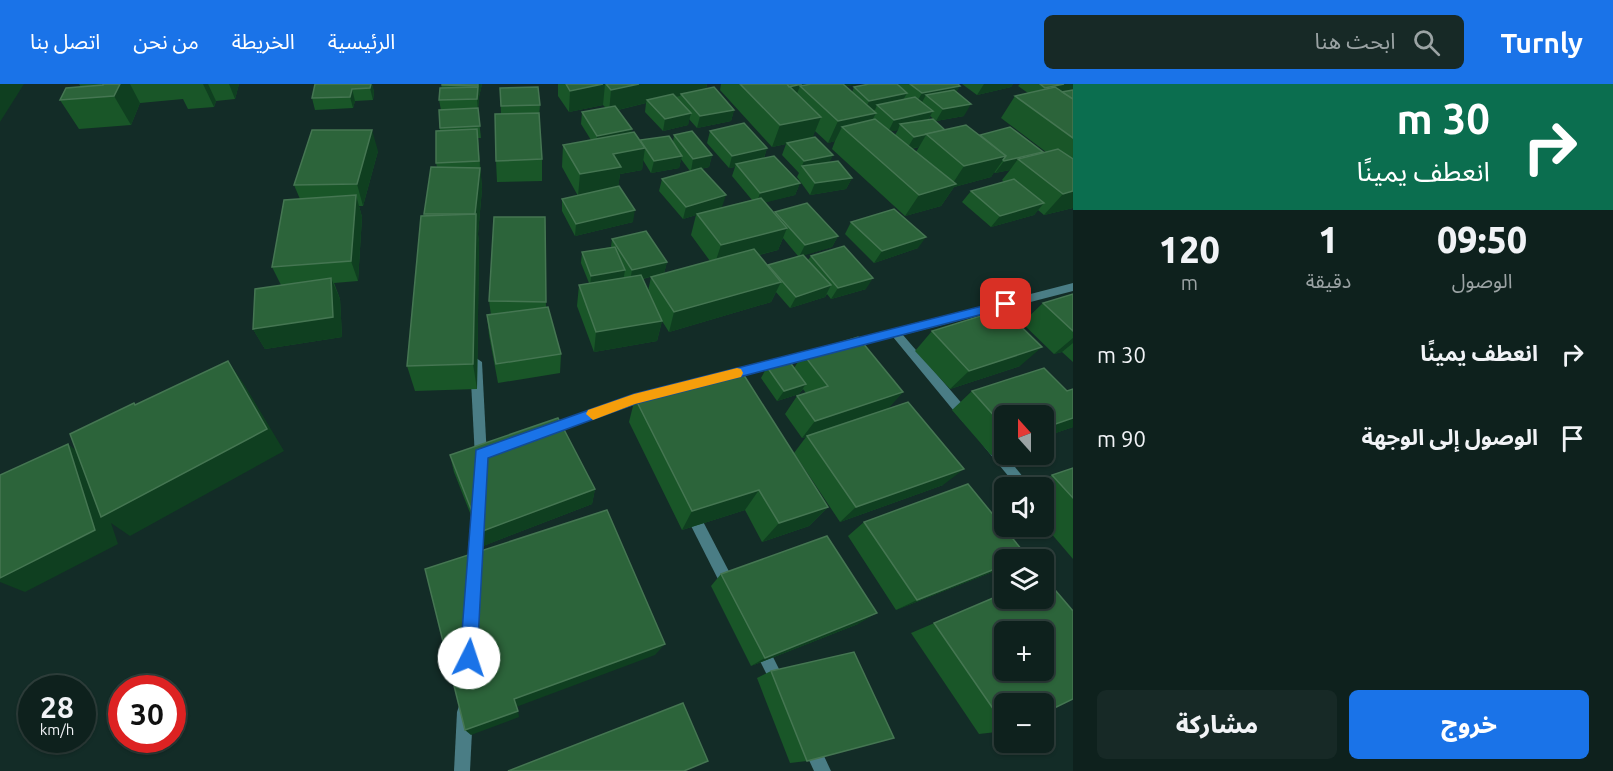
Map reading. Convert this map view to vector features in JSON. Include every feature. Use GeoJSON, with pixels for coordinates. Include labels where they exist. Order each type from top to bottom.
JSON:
{"type":"FeatureCollection","features":[{"type":"Feature","properties":{"kind":"street"},"geometry":{"type":"LineString","coordinates":[[713,379],[1073,287]]}},
{"type":"Feature","properties":{"kind":"street"},"geometry":{"type":"LineString","coordinates":[[895,332],[1017,477]]}},
{"type":"Feature","properties":{"kind":"street"},"geometry":{"type":"LineString","coordinates":[[476,347],[485,457]]}},
{"type":"Feature","properties":{"kind":"street"},"geometry":{"type":"LineString","coordinates":[[536,435],[636,404],[656,393]]}},
{"type":"Feature","properties":{"kind":"street"},"geometry":{"type":"LineString","coordinates":[[682,495],[737,601]]}},
{"type":"Feature","properties":{"kind":"street"},"geometry":{"type":"LineString","coordinates":[[473,583],[478,501]]}},
{"type":"Feature","properties":{"kind":"street"},"geometry":{"type":"LineString","coordinates":[[753,633],[785,697]]}},
{"type":"Feature","properties":{"kind":"street"},"geometry":{"type":"LineString","coordinates":[[462,771],[466,701]]}},
{"type":"Feature","properties":{"kind":"street"},"geometry":{"type":"LineString","coordinates":[[802,729],[823,771]]}},
{"type":"Feature","properties":{"kind":"building"},"geometry":{"type":"Polygon","coordinates":[[[120,84],[114,96],[60,100],[66,88],[120,84]]]}},
{"type":"Feature","properties":{"kind":"building"},"geometry":{"type":"Polygon","coordinates":[[[315,84],[371,84],[370,88],[352,89],[350,97],[312,98],[315,84]]]}},
{"type":"Feature","properties":{"kind":"building"},"geometry":{"type":"Polygon","coordinates":[[[478,84],[478,86],[442,85],[478,84]]]}},
{"type":"Feature","properties":{"kind":"building"},"geometry":{"type":"Polygon","coordinates":[[[566,84],[603,84],[570,91],[566,84]]]}},
{"type":"Feature","properties":{"kind":"building"},"geometry":{"type":"Polygon","coordinates":[[[606,84],[639,84],[611,90],[606,84]]]}},
{"type":"Feature","properties":{"kind":"building"},"geometry":{"type":"Polygon","coordinates":[[[740,84],[787,84],[821,117],[780,125],[740,84]]]}},
{"type":"Feature","properties":{"kind":"building"},"geometry":{"type":"Polygon","coordinates":[[[843,84],[876,113],[838,121],[800,86],[843,84]]]}},
{"type":"Feature","properties":{"kind":"building"},"geometry":{"type":"Polygon","coordinates":[[[869,84],[897,84],[907,93],[869,101],[854,87],[869,84]]]}},
{"type":"Feature","properties":{"kind":"building"},"geometry":{"type":"Polygon","coordinates":[[[910,84],[958,84],[960,86],[922,93],[910,84]]]}},
{"type":"Feature","properties":{"kind":"building"},"geometry":{"type":"Polygon","coordinates":[[[1040,84],[1064,84],[1045,88],[1040,84]]]}},
{"type":"Feature","properties":{"kind":"building"},"geometry":{"type":"Polygon","coordinates":[[[478,87],[477,99],[439,100],[440,88],[478,87]]]}},
{"type":"Feature","properties":{"kind":"building"},"geometry":{"type":"Polygon","coordinates":[[[538,87],[540,105],[501,106],[500,88],[538,87]]]}},
{"type":"Feature","properties":{"kind":"building"},"geometry":{"type":"Polygon","coordinates":[[[714,87],[734,110],[700,116],[681,94],[714,87]]]}},
{"type":"Feature","properties":{"kind":"building"},"geometry":{"type":"Polygon","coordinates":[[[1055,87],[1073,99],[1073,138],[1015,96],[1055,87]]]}},
{"type":"Feature","properties":{"kind":"building"},"geometry":{"type":"Polygon","coordinates":[[[954,90],[971,104],[943,109],[926,95],[954,90]]]}},
{"type":"Feature","properties":{"kind":"building"},"geometry":{"type":"Polygon","coordinates":[[[1073,90],[1073,99],[1062,92],[1073,90]]]}},
{"type":"Feature","properties":{"kind":"building"},"geometry":{"type":"Polygon","coordinates":[[[673,94],[691,113],[665,119],[647,100],[673,94]]]}},
{"type":"Feature","properties":{"kind":"building"},"geometry":{"type":"Polygon","coordinates":[[[915,97],[933,111],[894,120],[877,105],[915,97]]]}},
{"type":"Feature","properties":{"kind":"building"},"geometry":{"type":"Polygon","coordinates":[[[615,106],[632,129],[597,136],[582,112],[615,106]]]}},
{"type":"Feature","properties":{"kind":"building"},"geometry":{"type":"Polygon","coordinates":[[[478,108],[480,126],[440,128],[439,110],[478,108]]]}},
{"type":"Feature","properties":{"kind":"building"},"geometry":{"type":"Polygon","coordinates":[[[539,113],[542,159],[496,161],[495,114],[539,113]]]}},
{"type":"Feature","properties":{"kind":"building"},"geometry":{"type":"Polygon","coordinates":[[[875,119],[956,184],[919,195],[842,127],[875,119]]]}},
{"type":"Feature","properties":{"kind":"building"},"geometry":{"type":"Polygon","coordinates":[[[933,119],[945,130],[914,137],[900,124],[933,119]]]}},
{"type":"Feature","properties":{"kind":"building"},"geometry":{"type":"Polygon","coordinates":[[[744,123],[767,148],[732,156],[710,131],[744,123]]]}},
{"type":"Feature","properties":{"kind":"building"},"geometry":{"type":"Polygon","coordinates":[[[966,125],[1006,156],[964,166],[926,134],[966,125]]]}},
{"type":"Feature","properties":{"kind":"building"},"geometry":{"type":"Polygon","coordinates":[[[1010,127],[1043,152],[1004,161],[1006,156],[980,135],[1010,127]]]}},
{"type":"Feature","properties":{"kind":"building"},"geometry":{"type":"Polygon","coordinates":[[[477,129],[479,161],[436,163],[436,131],[477,129]]]}},
{"type":"Feature","properties":{"kind":"building"},"geometry":{"type":"Polygon","coordinates":[[[312,130],[372,130],[357,184],[294,185],[312,130]]]}},
{"type":"Feature","properties":{"kind":"building"},"geometry":{"type":"Polygon","coordinates":[[[692,131],[712,155],[693,159],[674,135],[692,131]]]}},
{"type":"Feature","properties":{"kind":"building"},"geometry":{"type":"Polygon","coordinates":[[[634,132],[645,148],[613,154],[621,167],[580,174],[563,145],[634,132]]]}},
{"type":"Feature","properties":{"kind":"building"},"geometry":{"type":"Polygon","coordinates":[[[669,136],[682,156],[654,161],[640,140],[669,136]]]}},
{"type":"Feature","properties":{"kind":"building"},"geometry":{"type":"Polygon","coordinates":[[[815,137],[833,155],[804,161],[787,143],[815,137]]]}},
{"type":"Feature","properties":{"kind":"building"},"geometry":{"type":"Polygon","coordinates":[[[1058,149],[1073,159],[1073,191],[1063,194],[1018,159],[1058,149]]]}},
{"type":"Feature","properties":{"kind":"building"},"geometry":{"type":"Polygon","coordinates":[[[774,156],[800,183],[760,193],[736,164],[774,156]]]}},
{"type":"Feature","properties":{"kind":"building"},"geometry":{"type":"Polygon","coordinates":[[[838,161],[852,178],[815,183],[802,166],[838,161]]]}},
{"type":"Feature","properties":{"kind":"building"},"geometry":{"type":"Polygon","coordinates":[[[431,167],[480,168],[475,214],[424,214],[431,167]]]}},
{"type":"Feature","properties":{"kind":"building"},"geometry":{"type":"Polygon","coordinates":[[[701,168],[726,195],[686,207],[662,179],[701,168]]]}},
{"type":"Feature","properties":{"kind":"building"},"geometry":{"type":"Polygon","coordinates":[[[1014,179],[1044,203],[1000,216],[971,191],[1014,179]]]}},
{"type":"Feature","properties":{"kind":"building"},"geometry":{"type":"Polygon","coordinates":[[[619,186],[635,210],[576,224],[562,199],[619,186]]]}},
{"type":"Feature","properties":{"kind":"building"},"geometry":{"type":"Polygon","coordinates":[[[356,195],[351,261],[272,267],[284,200],[356,195]]]}},
{"type":"Feature","properties":{"kind":"building"},"geometry":{"type":"Polygon","coordinates":[[[761,198],[787,228],[721,245],[697,214],[761,198]]]}},
{"type":"Feature","properties":{"kind":"building"},"geometry":{"type":"Polygon","coordinates":[[[807,203],[838,236],[805,245],[775,212],[807,203]]]}},
{"type":"Feature","properties":{"kind":"building"},"geometry":{"type":"Polygon","coordinates":[[[894,209],[926,237],[882,251],[851,222],[894,209]]]}},
{"type":"Feature","properties":{"kind":"building"},"geometry":{"type":"Polygon","coordinates":[[[476,214],[473,364],[407,366],[421,216],[476,214]]]}},
{"type":"Feature","properties":{"kind":"building"},"geometry":{"type":"Polygon","coordinates":[[[494,217],[545,217],[546,302],[489,301],[494,217]]]}},
{"type":"Feature","properties":{"kind":"building"},"geometry":{"type":"Polygon","coordinates":[[[646,231],[667,262],[632,270],[612,239],[646,231]]]}},
{"type":"Feature","properties":{"kind":"building"},"geometry":{"type":"Polygon","coordinates":[[[844,246],[873,278],[838,288],[811,256],[844,246]]]}},
{"type":"Feature","properties":{"kind":"building"},"geometry":{"type":"Polygon","coordinates":[[[615,247],[625,270],[591,276],[582,252],[615,247]]]}},
{"type":"Feature","properties":{"kind":"building"},"geometry":{"type":"Polygon","coordinates":[[[754,249],[781,282],[674,312],[651,277],[754,249]]]}},
{"type":"Feature","properties":{"kind":"building"},"geometry":{"type":"Polygon","coordinates":[[[803,255],[831,285],[796,297],[768,265],[803,255]]]}},
{"type":"Feature","properties":{"kind":"building"},"geometry":{"type":"Polygon","coordinates":[[[641,275],[662,321],[596,332],[579,285],[641,275]]]}},
{"type":"Feature","properties":{"kind":"building"},"geometry":{"type":"Polygon","coordinates":[[[331,278],[333,317],[253,329],[255,289],[331,278]]]}},
{"type":"Feature","properties":{"kind":"building"},"geometry":{"type":"Polygon","coordinates":[[[1073,294],[1073,331],[1043,303],[1073,294]]]}},
{"type":"Feature","properties":{"kind":"building"},"geometry":{"type":"Polygon","coordinates":[[[548,307],[561,354],[496,364],[487,315],[548,307]]]}},
{"type":"Feature","properties":{"kind":"building"},"geometry":{"type":"Polygon","coordinates":[[[1003,309],[1042,347],[969,371],[932,331],[1003,309]]]}},
{"type":"Feature","properties":{"kind":"building"},"geometry":{"type":"Polygon","coordinates":[[[858,337],[903,392],[815,421],[797,396],[828,386],[803,354],[858,337]]]}},
{"type":"Feature","properties":{"kind":"building"},"geometry":{"type":"Polygon","coordinates":[[[228,361],[267,429],[101,517],[70,434],[228,361]]]}},
{"type":"Feature","properties":{"kind":"building"},"geometry":{"type":"Polygon","coordinates":[[[789,361],[806,384],[784,391],[767,367],[789,361]]]}},
{"type":"Feature","properties":{"kind":"building"},"geometry":{"type":"Polygon","coordinates":[[[1044,368],[1067,391],[1073,389],[1073,418],[1054,425],[1054,405],[994,405],[994,416],[972,391],[1044,368]]]}},
{"type":"Feature","properties":{"kind":"building"},"geometry":{"type":"Polygon","coordinates":[[[740,369],[828,507],[779,523],[759,490],[692,511],[635,398],[740,369]]]}},
{"type":"Feature","properties":{"kind":"building"},"geometry":{"type":"Polygon","coordinates":[[[908,402],[964,469],[856,507],[807,436],[908,402]]]}},
{"type":"Feature","properties":{"kind":"building"},"geometry":{"type":"Polygon","coordinates":[[[558,418],[595,489],[480,532],[450,455],[558,418]]]}},
{"type":"Feature","properties":{"kind":"building"},"geometry":{"type":"Polygon","coordinates":[[[68,444],[95,530],[0,578],[0,475],[68,444]]]}},
{"type":"Feature","properties":{"kind":"building"},"geometry":{"type":"Polygon","coordinates":[[[1073,468],[1073,498],[1054,477],[1052,475],[1073,468]]]}},
{"type":"Feature","properties":{"kind":"building"},"geometry":{"type":"Polygon","coordinates":[[[968,484],[994,516],[994,537],[1011,537],[1021,549],[994,549],[994,569],[917,600],[864,522],[968,484]]]}},
{"type":"Feature","properties":{"kind":"building"},"geometry":{"type":"Polygon","coordinates":[[[607,510],[665,644],[514,699],[518,711],[465,730],[425,569],[607,510]]]}},
{"type":"Feature","properties":{"kind":"building"},"geometry":{"type":"Polygon","coordinates":[[[827,536],[877,613],[765,658],[721,574],[827,536]]]}},
{"type":"Feature","properties":{"kind":"building"},"geometry":{"type":"Polygon","coordinates":[[[1054,589],[1073,611],[1073,699],[1054,708],[1054,693],[994,693],[994,710],[934,623],[994,598],[994,609],[1054,609],[1054,589]]]}},
{"type":"Feature","properties":{"kind":"building"},"geometry":{"type":"Polygon","coordinates":[[[854,652],[894,738],[807,761],[771,671],[854,652]]]}},
{"type":"Feature","properties":{"kind":"building"},"geometry":{"type":"Polygon","coordinates":[[[683,703],[708,761],[684,771],[508,771],[683,703]]]}},
{"type":"Feature","properties":{"kind":"slow traffic"},"geometry":{"type":"LineString","coordinates":[[593,414],[634,399],[737,373]]}},
{"type":"Feature","properties":{"kind":"route"},"geometry":{"type":"LineString","coordinates":[[469,658],[481,454],[634,399],[1006,304]]}}]}
